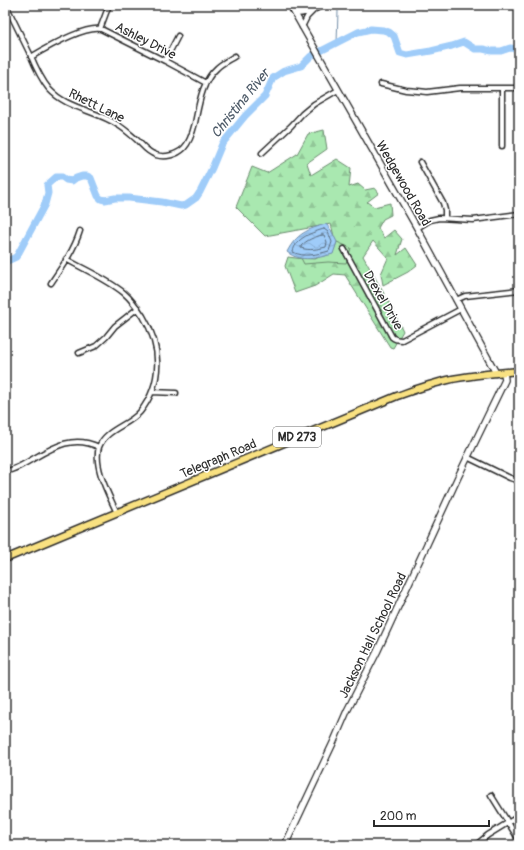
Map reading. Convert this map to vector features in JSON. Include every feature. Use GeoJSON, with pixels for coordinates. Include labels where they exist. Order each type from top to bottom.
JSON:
{"type":"FeatureCollection","features":[{"type":"Feature","properties":{"kind":"main road","name":"Telegraph Road"},"geometry":{"type":"LineString","coordinates":[[5,559],[408,392],[470,376],[519,371]]}},
{"type":"Feature","properties":{"kind":"street","name":"Rhett Lane"},"geometry":{"type":"LineString","coordinates":[[6,5],[37,71],[45,84],[55,94],[72,105],[109,119],[120,126],[152,154],[166,156],[177,153],[184,148],[194,127],[200,98],[206,83],[217,67],[235,56]]}},
{"type":"Feature","properties":{"kind":"street"},"geometry":{"type":"LineString","coordinates":[[100,29],[109,5]]}},
{"type":"Feature","properties":{"kind":"street","name":"Wedgewood Road"},"geometry":{"type":"LineString","coordinates":[[290,5],[417,228],[496,373]]}},
{"type":"Feature","properties":{"kind":"street"},"geometry":{"type":"LineString","coordinates":[[295,14],[314,10],[323,5]]}},
{"type":"Feature","properties":{"kind":"street"},"geometry":{"type":"LineString","coordinates":[[302,27],[307,17],[314,10]]}},
{"type":"Feature","properties":{"kind":"street","name":"Ashley Drive"},"geometry":{"type":"LineString","coordinates":[[31,57],[44,49],[81,32],[100,29],[117,36],[206,83]]}},
{"type":"Feature","properties":{"kind":"street"},"geometry":{"type":"LineString","coordinates":[[165,61],[178,36]]}},
{"type":"Feature","properties":{"kind":"street"},"geometry":{"type":"LineString","coordinates":[[381,84],[418,92],[460,88],[519,88]]}},
{"type":"Feature","properties":{"kind":"street"},"geometry":{"type":"LineString","coordinates":[[502,89],[502,146]]}},
{"type":"Feature","properties":{"kind":"street"},"geometry":{"type":"LineString","coordinates":[[262,153],[302,114],[319,101],[338,90]]}},
{"type":"Feature","properties":{"kind":"street"},"geometry":{"type":"LineString","coordinates":[[420,162],[443,203],[445,218]]}},
{"type":"Feature","properties":{"kind":"street"},"geometry":{"type":"LineString","coordinates":[[417,228],[434,219],[445,218],[473,220],[519,214]]}},
{"type":"Feature","properties":{"kind":"street"},"geometry":{"type":"LineString","coordinates":[[51,283],[66,259],[80,231]]}},
{"type":"Feature","properties":{"kind":"street","name":"Drexel Drive"},"geometry":{"type":"LineString","coordinates":[[344,249],[394,339],[402,340],[461,309]]}},
{"type":"Feature","properties":{"kind":"street"},"geometry":{"type":"LineString","coordinates":[[66,259],[112,285],[130,299],[138,308],[150,328],[155,343],[158,363],[152,392],[148,400],[138,414],[110,433],[103,440],[98,455],[100,471],[117,513]]}},
{"type":"Feature","properties":{"kind":"street"},"geometry":{"type":"LineString","coordinates":[[456,300],[465,296],[519,290]]}},
{"type":"Feature","properties":{"kind":"street"},"geometry":{"type":"LineString","coordinates":[[79,353],[96,346],[115,326],[138,308]]}},
{"type":"Feature","properties":{"kind":"street","name":"Jackson Hall School Road"},"geometry":{"type":"LineString","coordinates":[[285,845],[347,711],[377,652],[505,380],[504,372]]}},
{"type":"Feature","properties":{"kind":"street"},"geometry":{"type":"LineString","coordinates":[[152,392],[176,393]]}},
{"type":"Feature","properties":{"kind":"street"},"geometry":{"type":"LineString","coordinates":[[5,472],[62,444],[82,442],[91,443],[100,447]]}},
{"type":"Feature","properties":{"kind":"street"},"geometry":{"type":"LineString","coordinates":[[467,458],[519,481]]}},
{"type":"Feature","properties":{"kind":"street"},"geometry":{"type":"LineString","coordinates":[[491,795],[519,840]]}},
{"type":"Feature","properties":{"kind":"street"},"geometry":{"type":"LineString","coordinates":[[476,845],[488,835],[519,816]]}},
{"type":"Feature","properties":{"kind":"green space"},"geometry":{"type":"Polygon","coordinates":[[[324,130],[327,149],[307,163],[311,175],[337,159],[351,168],[349,187],[358,184],[365,190],[375,188],[379,193],[367,202],[374,207],[390,203],[391,215],[383,219],[378,228],[384,238],[394,230],[402,239],[397,255],[406,248],[417,265],[408,272],[383,285],[381,274],[388,258],[373,241],[363,256],[403,331],[393,348],[390,347],[345,275],[334,274],[315,286],[295,293],[285,266],[288,257],[311,260],[338,253],[331,224],[265,236],[236,207],[252,167],[267,173],[297,154],[308,134],[324,130]]]}},
{"type":"Feature","properties":{"kind":"green space"},"geometry":{"type":"Polygon","coordinates":[[[337,242],[351,248],[346,263],[328,262],[304,264],[301,258],[315,259],[334,250],[337,242]]]}},
{"type":"Feature","properties":{"kind":"water"},"geometry":{"type":"Polygon","coordinates":[[[326,224],[337,242],[333,254],[303,259],[287,252],[294,241],[303,233],[326,224]]]}},
{"type":"Feature","properties":{"kind":"waterway"},"geometry":{"type":"LineString","coordinates":[[336,5],[338,11],[337,43]]}},
{"type":"Feature","properties":{"kind":"waterway","name":"Christina River"},"geometry":{"type":"LineString","coordinates":[[5,262],[16,257],[18,254],[45,204],[48,193],[47,185],[56,177],[62,177],[66,180],[72,181],[76,178],[87,176],[91,178],[98,196],[105,200],[129,198],[181,206],[186,205],[196,198],[200,192],[222,144],[245,116],[265,96],[273,78],[284,71],[301,66],[311,56],[358,32],[371,29],[389,32],[394,36],[400,53],[407,55],[431,51],[464,42],[475,49],[492,51],[501,51],[510,48],[519,49]]}}]}
